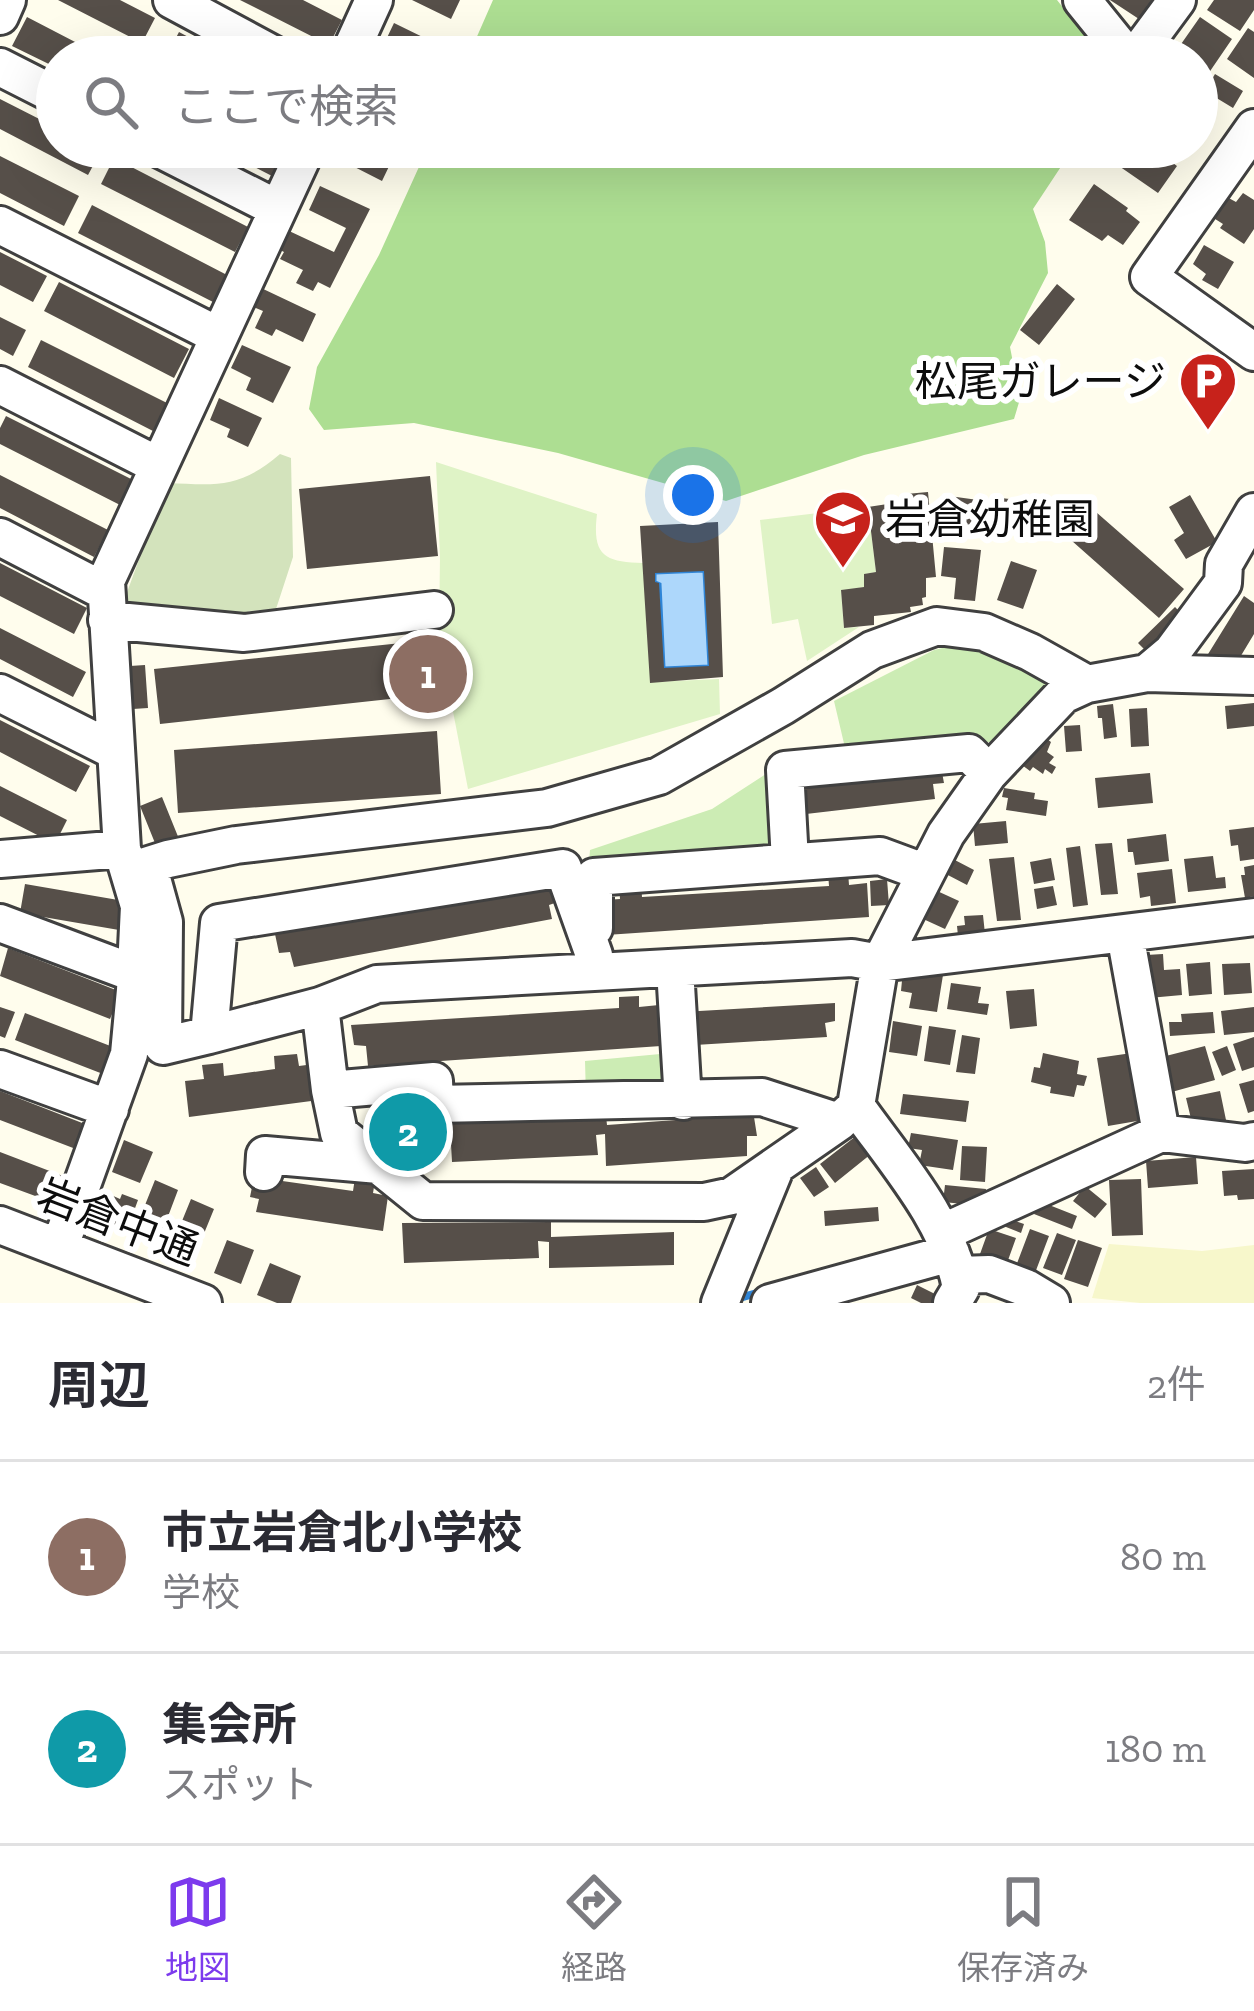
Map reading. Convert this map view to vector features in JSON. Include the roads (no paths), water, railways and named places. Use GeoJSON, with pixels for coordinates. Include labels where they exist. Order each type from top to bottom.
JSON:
{"type":"FeatureCollection","features":[{"type":"Feature","properties":{"kind":"street"},"geometry":{"type":"LineString","coordinates":[[0,16],[7,0]]}},
{"type":"Feature","properties":{"kind":"street"},"geometry":{"type":"LineString","coordinates":[[172,0],[239,36]]}},
{"type":"Feature","properties":{"kind":"street"},"geometry":{"type":"LineString","coordinates":[[358,36],[374,0]]}},
{"type":"Feature","properties":{"kind":"street"},"geometry":{"type":"LineString","coordinates":[[1082,0],[1114,36]]}},
{"type":"Feature","properties":{"kind":"street"},"geometry":{"type":"LineString","coordinates":[[1149,36],[1177,0]]}},
{"type":"Feature","properties":{"kind":"street"},"geometry":{"type":"LineString","coordinates":[[0,67],[36,85]]}},
{"type":"Feature","properties":{"kind":"street"},"geometry":{"type":"LineString","coordinates":[[1254,128],[1148,277],[1254,352]]}},
{"type":"Feature","properties":{"kind":"street"},"geometry":{"type":"LineString","coordinates":[[197,168],[278,209]]}},
{"type":"Feature","properties":{"kind":"street"},"geometry":{"type":"LineString","coordinates":[[60,1246],[129,1054],[136,974],[139,906],[116,751],[106,581],[297,168]]}},
{"type":"Feature","properties":{"kind":"street"},"geometry":{"type":"LineString","coordinates":[[0,225],[219,336]]}},
{"type":"Feature","properties":{"kind":"street"},"geometry":{"type":"LineString","coordinates":[[0,385],[159,466]]}},
{"type":"Feature","properties":{"kind":"street"},"geometry":{"type":"LineString","coordinates":[[1147,674],[1172,652],[1223,583],[1239,571],[1254,512]]}},
{"type":"Feature","properties":{"kind":"street"},"geometry":{"type":"LineString","coordinates":[[0,537],[107,606],[244,633],[434,610]]}},
{"type":"Feature","properties":{"kind":"street"},"geometry":{"type":"LineString","coordinates":[[4,856],[133,862],[547,808],[659,776],[872,650],[937,626],[984,632],[1087,684]]}},
{"type":"Feature","properties":{"kind":"street"},"geometry":{"type":"LineString","coordinates":[[264,1172],[266,1155],[357,1170],[423,1201],[704,1202],[732,1196],[848,1114],[880,963],[946,834],[989,773],[1063,695],[1087,684],[1147,674],[1254,676]]}},
{"type":"Feature","properties":{"kind":"street"},"geometry":{"type":"LineString","coordinates":[[0,693],[116,751]]}},
{"type":"Feature","properties":{"kind":"street"},"geometry":{"type":"LineString","coordinates":[[790,860],[785,770],[969,754],[989,773]]}},
{"type":"Feature","properties":{"kind":"street"},"geometry":{"type":"LineString","coordinates":[[595,964],[594,877],[880,856],[926,873]]}},
{"type":"Feature","properties":{"kind":"street"},"geometry":{"type":"LineString","coordinates":[[133,862],[164,922],[163,1046],[320,1006],[377,984],[595,964],[674,970],[852,958],[880,963],[1254,917]]}},
{"type":"Feature","properties":{"kind":"street"},"geometry":{"type":"LineString","coordinates":[[209,1035],[219,922],[563,868],[595,964]]}},
{"type":"Feature","properties":{"kind":"street"},"geometry":{"type":"LineString","coordinates":[[0,923],[136,974]]}},
{"type":"Feature","properties":{"kind":"street"},"geometry":{"type":"LineString","coordinates":[[1125,934],[1161,1133]]}},
{"type":"Feature","properties":{"kind":"street"},"geometry":{"type":"LineString","coordinates":[[674,970],[683,1101]]}},
{"type":"Feature","properties":{"kind":"street"},"geometry":{"type":"LineString","coordinates":[[320,1006],[339,1133],[357,1170]]}},
{"type":"Feature","properties":{"kind":"street"},"geometry":{"type":"LineString","coordinates":[[0,1069],[110,1109]]}},
{"type":"Feature","properties":{"kind":"street"},"geometry":{"type":"LineString","coordinates":[[330,1090],[434,1081],[435,1104],[762,1097],[848,1114],[952,1266],[989,1274],[1051,1303]]}},
{"type":"Feature","properties":{"kind":"street"},"geometry":{"type":"LineString","coordinates":[[770,1303],[952,1266],[1161,1133],[1245,1144],[1254,1141]]}},
{"type":"Feature","properties":{"kind":"street"},"geometry":{"type":"LineString","coordinates":[[721,1301],[776,1166]]}},
{"type":"Feature","properties":{"kind":"street","name":"岩倉中通"},"geometry":{"type":"LineString","coordinates":[[0,1225],[203,1303]]}},
{"type":"Feature","properties":{"kind":"water"},"geometry":{"type":"Polygon","coordinates":[[[704,571],[709,666],[664,668],[660,584],[655,582],[655,573],[704,571]]]}},
{"type":"Feature","properties":{"kind":"waterway"},"geometry":{"type":"LineString","coordinates":[[732,1300],[764,1291]]}},
{"type":"Feature","properties":{"kind":"place","name":"松尾ガレージ"},"geometry":{"type":"Point","coordinates":[1208,432]}},
{"type":"Feature","properties":{"kind":"place","name":"岩倉幼稚園"},"geometry":{"type":"Point","coordinates":[843,570]}},
{"type":"Feature","properties":{"kind":"place","name":"市立岩倉北小学校"},"geometry":{"type":"Point","coordinates":[428,674]}},
{"type":"Feature","properties":{"kind":"place","name":"集会所"},"geometry":{"type":"Point","coordinates":[408,1132]}}]}
